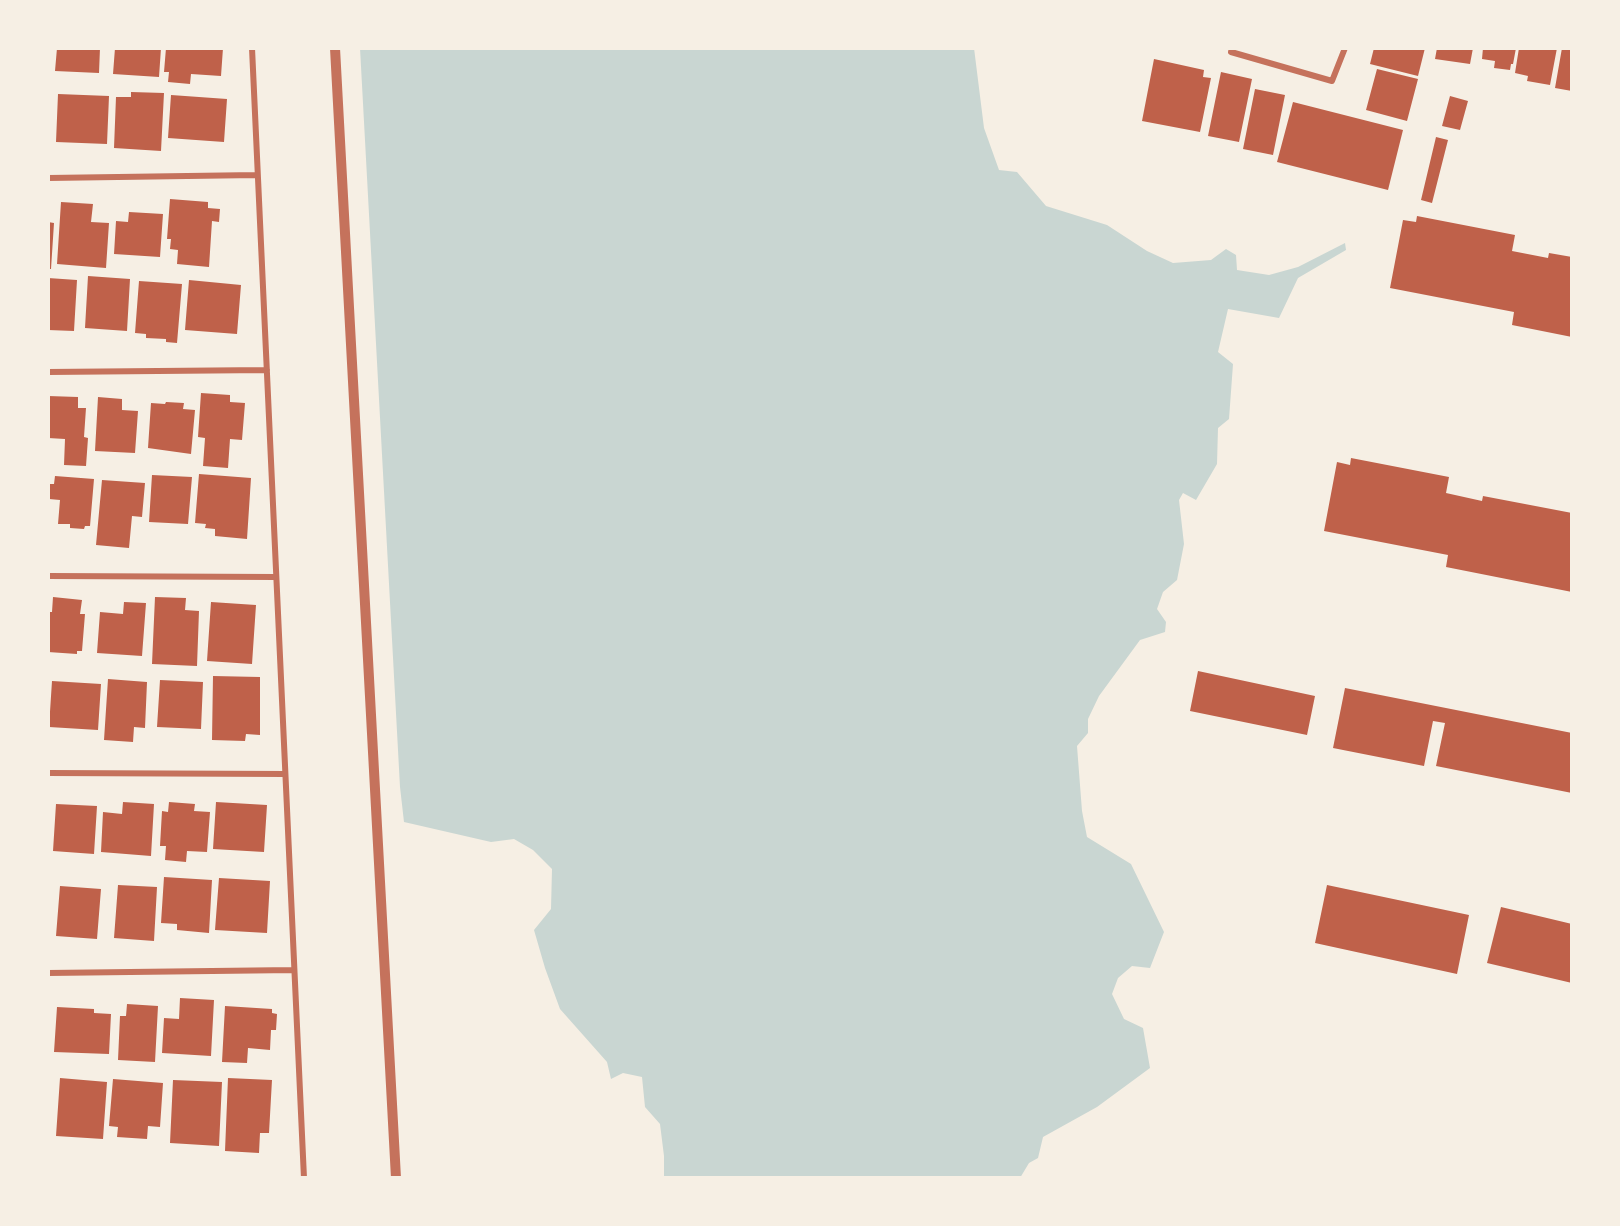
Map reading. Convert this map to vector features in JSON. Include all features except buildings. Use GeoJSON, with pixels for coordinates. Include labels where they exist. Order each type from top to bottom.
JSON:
{"type":"FeatureCollection","features":[{"type":"Feature","properties":{"kind":"street"},"geometry":{"type":"LineString","coordinates":[[252,48],[304,1178]]}},
{"type":"Feature","properties":{"kind":"street"},"geometry":{"type":"LineString","coordinates":[[334,48],[396,1178]]}},
{"type":"Feature","properties":{"kind":"street"},"geometry":{"type":"LineString","coordinates":[[1232,48],[1231,52],[1332,81],[1345,48]]}},
{"type":"Feature","properties":{"kind":"street"},"geometry":{"type":"LineString","coordinates":[[48,178],[257,175]]}},
{"type":"Feature","properties":{"kind":"street"},"geometry":{"type":"LineString","coordinates":[[48,372],[267,370]]}},
{"type":"Feature","properties":{"kind":"street"},"geometry":{"type":"LineString","coordinates":[[48,576],[276,577]]}},
{"type":"Feature","properties":{"kind":"street"},"geometry":{"type":"LineString","coordinates":[[48,773],[285,774]]}},
{"type":"Feature","properties":{"kind":"street"},"geometry":{"type":"LineString","coordinates":[[48,973],[294,970]]}},
{"type":"Feature","properties":{"kind":"shaded area"},"geometry":{"type":"Polygon","coordinates":[[[360,48],[974,48],[984,128],[999,170],[1017,172],[1046,206],[1107,225],[1147,251],[1173,263],[1211,260],[1226,249],[1236,255],[1237,270],[1269,275],[1298,267],[1345,243],[1346,250],[1298,278],[1279,318],[1228,309],[1218,352],[1233,364],[1229,419],[1218,428],[1217,464],[1196,500],[1183,493],[1179,500],[1184,544],[1177,580],[1163,592],[1157,609],[1166,622],[1165,632],[1140,640],[1099,696],[1088,719],[1088,733],[1077,746],[1082,811],[1087,837],[1131,864],[1164,932],[1150,968],[1132,966],[1118,978],[1112,994],[1124,1019],[1143,1028],[1150,1068],[1097,1107],[1043,1137],[1038,1158],[1029,1163],[1020,1178],[664,1178],[660,1124],[645,1107],[642,1077],[623,1073],[611,1079],[607,1062],[560,1009],[545,968],[534,930],[551,909],[552,869],[533,850],[514,839],[491,842],[404,822],[400,787],[360,48]]]}}]}
